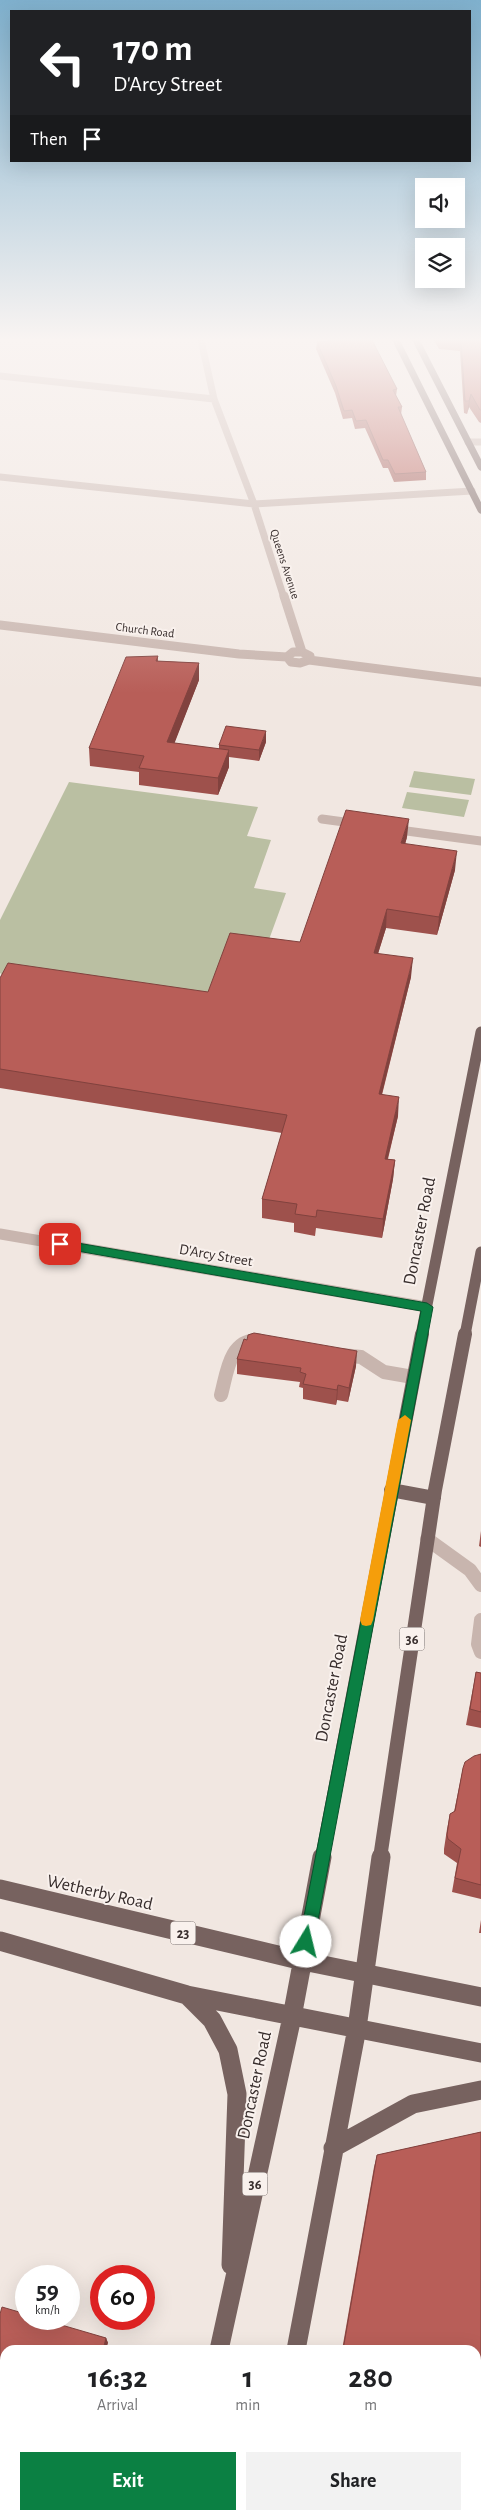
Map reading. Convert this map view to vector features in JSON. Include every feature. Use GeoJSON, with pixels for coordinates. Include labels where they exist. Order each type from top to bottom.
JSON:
{"type":"FeatureCollection","features":[{"type":"Feature","properties":{"kind":"main road"},"geometry":{"type":"LineString","coordinates":[[455,458],[481,510]]}},
{"type":"Feature","properties":{"kind":"main road","name":"Doncaster Road"},"geometry":{"type":"LineString","coordinates":[[220,2345],[292,2017],[391,1490],[481,1032]]}},
{"type":"Feature","properties":{"kind":"main road","name":"36"},"geometry":{"type":"LineString","coordinates":[[297,2345],[357,2028],[398,1730],[427,1540],[481,1252]]}},
{"type":"Feature","properties":{"kind":"main road"},"geometry":{"type":"LineString","coordinates":[[391,1490],[434,1498]]}},
{"type":"Feature","properties":{"kind":"main road","name":"Wetherby Road"},"geometry":{"type":"LineString","coordinates":[[0,1889],[303,1961],[481,1997]]}},
{"type":"Feature","properties":{"kind":"main road"},"geometry":{"type":"LineString","coordinates":[[0,1941],[108,1974],[187,1995],[481,2053]]}},
{"type":"Feature","properties":{"kind":"main road"},"geometry":{"type":"LineString","coordinates":[[187,1995],[212,2020],[228,2050],[237,2094],[231,2293]]}},
{"type":"Feature","properties":{"kind":"main road"},"geometry":{"type":"LineString","coordinates":[[333,2148],[413,2104],[481,2090]]}},
{"type":"Feature","properties":{"kind":"street","name":"Queens Avenue"},"geometry":{"type":"LineString","coordinates":[[236,458],[254,504],[302,652]]}},
{"type":"Feature","properties":{"kind":"street"},"geometry":{"type":"LineString","coordinates":[[0,477],[254,504],[472,491]]}},
{"type":"Feature","properties":{"kind":"street","name":"Church Road"},"geometry":{"type":"LineString","coordinates":[[0,625],[286,657],[294,663],[304,663],[309,660]]}},
{"type":"Feature","properties":{"kind":"street"},"geometry":{"type":"LineString","coordinates":[[286,657],[290,653],[302,652],[308,654],[309,660],[481,682]]}},
{"type":"Feature","properties":{"kind":"street"},"geometry":{"type":"LineString","coordinates":[[322,819],[481,841]]}},
{"type":"Feature","properties":{"kind":"street","name":"D'Arcy Street"},"geometry":{"type":"LineString","coordinates":[[0,1234],[427,1307]]}},
{"type":"Feature","properties":{"kind":"street"},"geometry":{"type":"LineString","coordinates":[[221,1396],[236,1348],[244,1341],[254,1339],[272,1343]]}},
{"type":"Feature","properties":{"kind":"street"},"geometry":{"type":"LineString","coordinates":[[328,1353],[361,1356],[384,1372],[413,1377]]}},
{"type":"Feature","properties":{"kind":"street"},"geometry":{"type":"LineString","coordinates":[[427,1540],[470,1570],[481,1585]]}},
{"type":"Feature","properties":{"kind":"street"},"geometry":{"type":"LineString","coordinates":[[481,1620],[478,1644],[481,1652]]}},
{"type":"Feature","properties":{"kind":"green space"},"geometry":{"type":"Polygon","coordinates":[[[414,771],[475,779],[471,795],[409,787],[414,771]]]}},
{"type":"Feature","properties":{"kind":"green space"},"geometry":{"type":"Polygon","coordinates":[[[69,782],[258,807],[247,836],[271,840],[254,888],[286,893],[263,956],[209,1011],[10,981],[0,973],[0,920],[69,782]]]}},
{"type":"Feature","properties":{"kind":"green space"},"geometry":{"type":"Polygon","coordinates":[[[407,792],[469,800],[464,817],[402,808],[407,792]]]}},
{"type":"Feature","properties":{"kind":"building"},"geometry":{"type":"Polygon","coordinates":[[[382,458],[420,458],[426,472],[395,474],[388,460],[383,460],[382,458]]]}},
{"type":"Feature","properties":{"kind":"building"},"geometry":{"type":"Polygon","coordinates":[[[158,656],[156,661],[199,663],[167,742],[229,750],[218,778],[139,768],[144,756],[89,748],[126,657],[158,656]]]}},
{"type":"Feature","properties":{"kind":"building"},"geometry":{"type":"Polygon","coordinates":[[[226,726],[266,731],[259,750],[219,745],[226,726]]]}},
{"type":"Feature","properties":{"kind":"building"},"geometry":{"type":"Polygon","coordinates":[[[346,810],[409,819],[401,843],[457,851],[439,917],[387,909],[374,953],[413,958],[379,1094],[399,1097],[385,1159],[395,1160],[383,1219],[317,1210],[316,1217],[295,1214],[297,1204],[262,1199],[287,1115],[0,1069],[0,978],[8,963],[208,992],[230,933],[300,942],[346,810]]]}},
{"type":"Feature","properties":{"kind":"building"},"geometry":{"type":"Polygon","coordinates":[[[254,1333],[357,1351],[349,1388],[338,1385],[337,1390],[303,1384],[306,1374],[300,1372],[301,1368],[237,1359],[244,1339],[247,1340],[248,1335],[254,1333]]]}},
{"type":"Feature","properties":{"kind":"building"},"geometry":{"type":"Polygon","coordinates":[[[476,1672],[481,1673],[481,1712],[470,1709],[476,1672]]]}},
{"type":"Feature","properties":{"kind":"building"},"geometry":{"type":"Polygon","coordinates":[[[481,1754],[481,1885],[455,1878],[461,1849],[448,1839],[447,1835],[450,1814],[455,1811],[465,1762],[481,1754]]]}},
{"type":"Feature","properties":{"kind":"building"},"geometry":{"type":"Polygon","coordinates":[[[481,2132],[481,2345],[344,2345],[377,2155],[481,2132]]]}},
{"type":"Feature","properties":{"kind":"building"},"geometry":{"type":"Polygon","coordinates":[[[2,2307],[15,2311],[15,2330],[79,2330],[106,2338],[104,2345],[0,2345],[0,2314],[2,2307]]]}},
{"type":"Feature","properties":{"kind":"slow traffic"},"geometry":{"type":"LineString","coordinates":[[366,1620],[405,1420]]}},
{"type":"Feature","properties":{"kind":"route"},"geometry":{"type":"LineString","coordinates":[[60,1244],[427,1307],[306,1942]]}}]}
